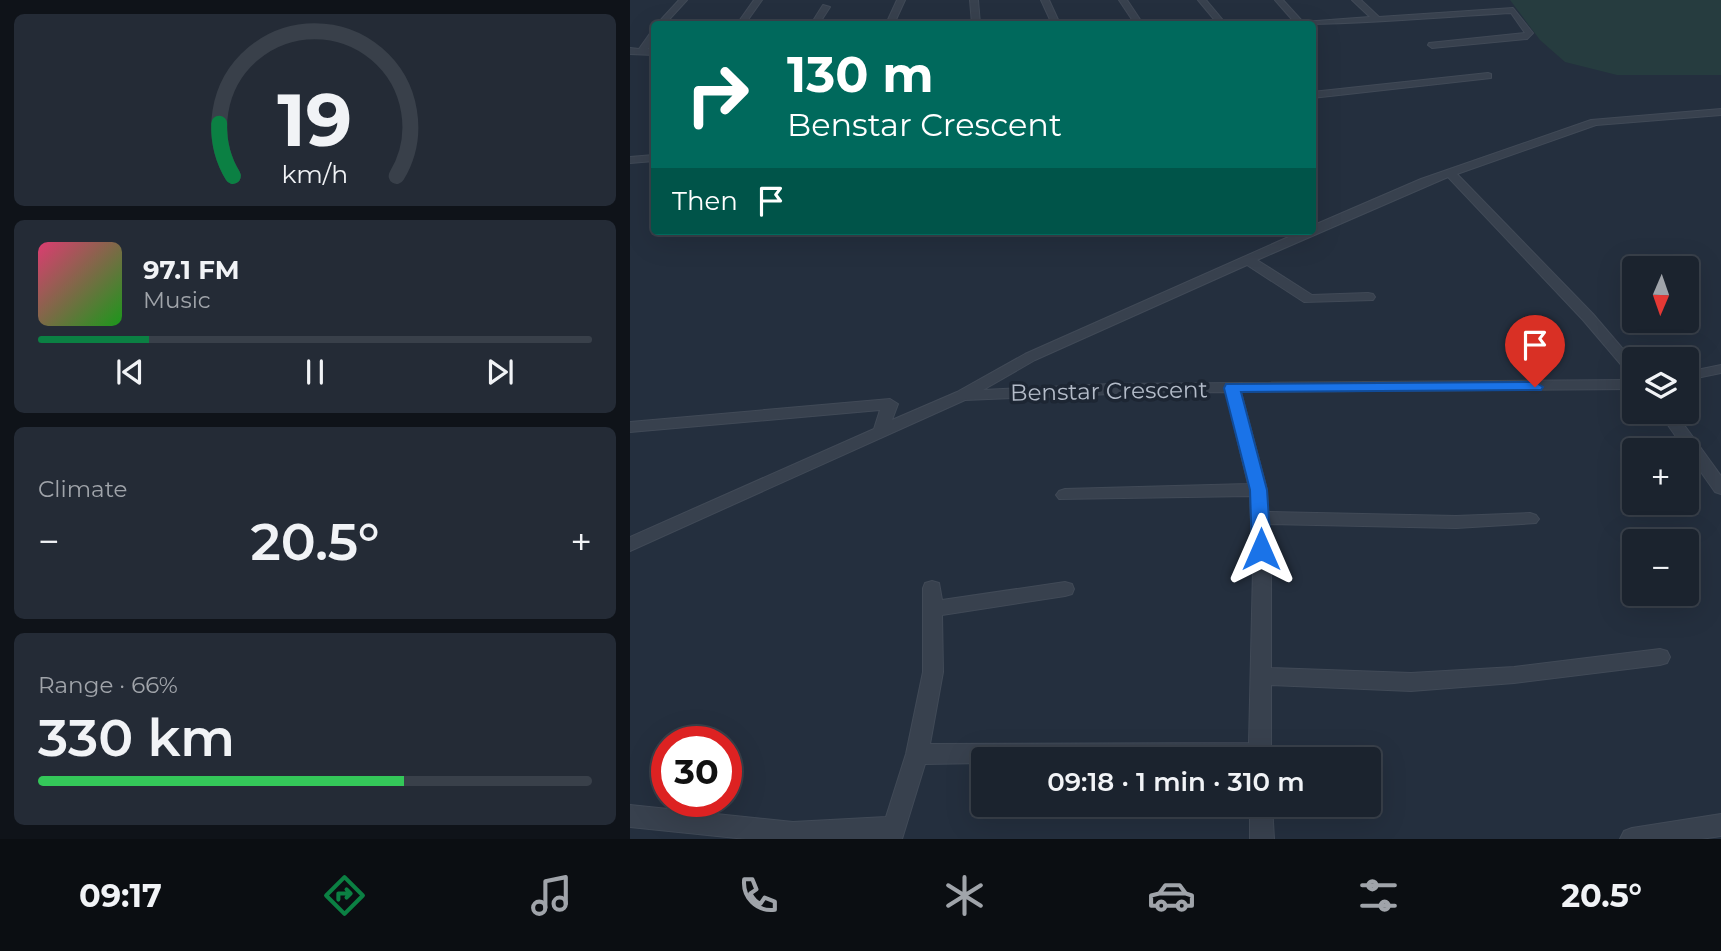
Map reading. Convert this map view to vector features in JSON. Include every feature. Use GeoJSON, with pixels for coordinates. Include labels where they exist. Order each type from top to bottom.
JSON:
{"type":"FeatureCollection","features":[{"type":"Feature","properties":{"kind":"street"},"geometry":{"type":"LineString","coordinates":[[664,21],[683,0]]}},
{"type":"Feature","properties":{"kind":"street"},"geometry":{"type":"LineString","coordinates":[[743,21],[758,0]]}},
{"type":"Feature","properties":{"kind":"street"},"geometry":{"type":"LineString","coordinates":[[891,21],[901,0]]}},
{"type":"Feature","properties":{"kind":"street"},"geometry":{"type":"LineString","coordinates":[[974,0],[975,21]]}},
{"type":"Feature","properties":{"kind":"street"},"geometry":{"type":"LineString","coordinates":[[1045,0],[1055,21]]}},
{"type":"Feature","properties":{"kind":"street"},"geometry":{"type":"LineString","coordinates":[[1123,0],[1137,21]]}},
{"type":"Feature","properties":{"kind":"street"},"geometry":{"type":"LineString","coordinates":[[1202,0],[1220,21]]}},
{"type":"Feature","properties":{"kind":"street"},"geometry":{"type":"LineString","coordinates":[[1279,0],[1297,21]]}},
{"type":"Feature","properties":{"kind":"street"},"geometry":{"type":"LineString","coordinates":[[1356,0],[1378,20]]}},
{"type":"Feature","properties":{"kind":"street"},"geometry":{"type":"LineString","coordinates":[[817,21],[826,7]]}},
{"type":"Feature","properties":{"kind":"street"},"geometry":{"type":"LineString","coordinates":[[1316,23],[1513,10],[1529,33],[1527,36],[1432,44]]}},
{"type":"Feature","properties":{"kind":"street"},"geometry":{"type":"LineString","coordinates":[[641,52],[651,38]]}},
{"type":"Feature","properties":{"kind":"street"},"geometry":{"type":"LineString","coordinates":[[630,51],[651,52]]}},
{"type":"Feature","properties":{"kind":"street"},"geometry":{"type":"LineString","coordinates":[[1316,95],[1488,76]]}},
{"type":"Feature","properties":{"kind":"street"},"geometry":{"type":"LineString","coordinates":[[1316,231],[1449,172],[1595,122],[1721,111]]}},
{"type":"Feature","properties":{"kind":"street"},"geometry":{"type":"LineString","coordinates":[[630,160],[651,158]]}},
{"type":"Feature","properties":{"kind":"street"},"geometry":{"type":"LineString","coordinates":[[1449,172],[1588,317],[1622,357]]}},
{"type":"Feature","properties":{"kind":"street"},"geometry":{"type":"LineString","coordinates":[[630,544],[962,395],[1041,352],[1308,235]]}},
{"type":"Feature","properties":{"kind":"street"},"geometry":{"type":"LineString","coordinates":[[1250,261],[1309,299],[1368,297]]}},
{"type":"Feature","properties":{"kind":"street"},"geometry":{"type":"LineString","coordinates":[[1699,374],[1721,369]]}},
{"type":"Feature","properties":{"kind":"street","name":"Benstar Crescent"},"geometry":{"type":"LineString","coordinates":[[962,395],[1111,389],[1622,384]]}},
{"type":"Feature","properties":{"kind":"street"},"geometry":{"type":"LineString","coordinates":[[1232,388],[1258,490],[1262,518],[1261,549]]}},
{"type":"Feature","properties":{"kind":"street"},"geometry":{"type":"LineString","coordinates":[[630,427],[890,404],[881,430]]}},
{"type":"Feature","properties":{"kind":"street"},"geometry":{"type":"LineString","coordinates":[[1675,424],[1721,488]]}},
{"type":"Feature","properties":{"kind":"street"},"geometry":{"type":"LineString","coordinates":[[1065,495],[1258,490]]}},
{"type":"Feature","properties":{"kind":"street"},"geometry":{"type":"LineString","coordinates":[[1262,518],[1456,522],[1530,519]]}},
{"type":"Feature","properties":{"kind":"street"},"geometry":{"type":"LineString","coordinates":[[1259,747],[1262,570]]}},
{"type":"Feature","properties":{"kind":"street"},"geometry":{"type":"LineString","coordinates":[[630,816],[793,833],[892,833],[917,754],[933,672],[932,598],[1065,589]]}},
{"type":"Feature","properties":{"kind":"street"},"geometry":{"type":"LineString","coordinates":[[1262,676],[1411,682],[1514,675],[1660,657]]}},
{"type":"Feature","properties":{"kind":"street"},"geometry":{"type":"LineString","coordinates":[[917,754],[971,754]]}},
{"type":"Feature","properties":{"kind":"street"},"geometry":{"type":"LineString","coordinates":[[1261,817],[1262,839]]}},
{"type":"Feature","properties":{"kind":"street"},"geometry":{"type":"LineString","coordinates":[[1632,839],[1721,825]]}},
{"type":"Feature","properties":{"kind":"green space"},"geometry":{"type":"Polygon","coordinates":[[[1510,0],[1721,0],[1721,75],[1617,75],[1565,62],[1540,40],[1510,0]]]}},
{"type":"Feature","properties":{"kind":"route"},"geometry":{"type":"LineString","coordinates":[[1261,549],[1262,518],[1258,490],[1232,388],[1535,387]]}}]}
